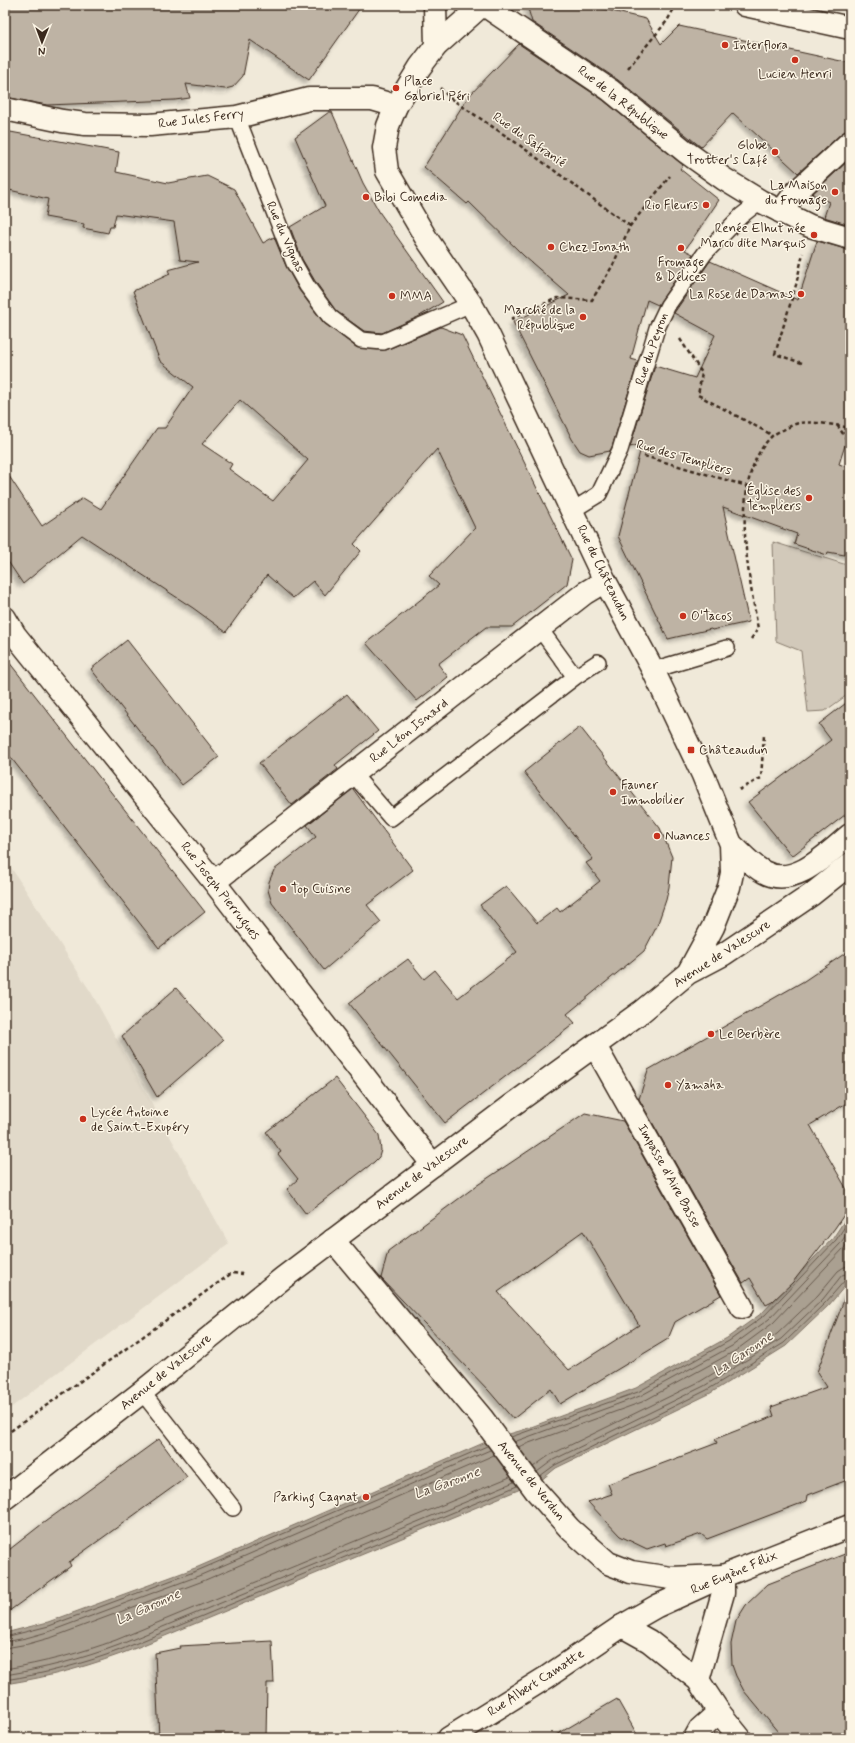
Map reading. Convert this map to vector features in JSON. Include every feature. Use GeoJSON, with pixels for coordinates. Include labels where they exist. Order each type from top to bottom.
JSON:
{"type":"FeatureCollection","features":[{"type":"Feature","properties":{"kind":"street"},"geometry":{"type":"LineString","coordinates":[[435,5],[436,46]]}},
{"type":"Feature","properties":{"kind":"street"},"geometry":{"type":"LineString","coordinates":[[396,106],[420,67],[436,46],[483,5]]}},
{"type":"Feature","properties":{"kind":"street","name":"Rue de la République"},"geometry":{"type":"LineString","coordinates":[[483,5],[513,23],[610,90],[686,152],[724,179],[760,201],[810,226],[850,238]]}},
{"type":"Feature","properties":{"kind":"street"},"geometry":{"type":"LineString","coordinates":[[745,5],[850,28]]}},
{"type":"Feature","properties":{"kind":"street","name":"Rue Jules Ferry"},"geometry":{"type":"LineString","coordinates":[[5,109],[62,121],[86,124],[150,125],[237,117],[309,99],[372,99],[396,106]]}},
{"type":"Feature","properties":{"kind":"street","name":"Rue de Châteaudun"},"geometry":{"type":"LineString","coordinates":[[396,106],[388,126],[384,148],[387,171],[426,238],[471,304],[488,334],[573,510],[605,581],[652,670],[715,802],[731,844],[732,873],[729,887],[713,927],[688,973]]}},
{"type":"Feature","properties":{"kind":"street"},"geometry":{"type":"LineString","coordinates":[[781,212],[795,193],[850,142]]}},
{"type":"Feature","properties":{"kind":"street","name":"Rue Léon Isnard"},"geometry":{"type":"LineString","coordinates":[[214,882],[585,593],[605,581]]}},
{"type":"Feature","properties":{"kind":"street","name":"Rue Joseph Pierrugues"},"geometry":{"type":"LineString","coordinates":[[5,618],[15,635],[214,882],[433,1165]]}},
{"type":"Feature","properties":{"kind":"street","name":"Rue de Châteaudun"},"geometry":{"type":"LineString","coordinates":[[731,844],[764,873],[783,878],[794,875],[812,865],[850,835]]}},
{"type":"Feature","properties":{"kind":"street","name":"Avenue de Valescure"},"geometry":{"type":"LineString","coordinates":[[5,1498],[142,1392],[283,1278],[511,1106],[641,1012],[688,973],[724,954],[850,864]]}},
{"type":"Feature","properties":{"kind":"street","name":"Impasse d'Aire Basse"},"geometry":{"type":"LineString","coordinates":[[595,1046],[742,1307]]}},
{"type":"Feature","properties":{"kind":"street","name":"Avenue de Verdun"},"geometry":{"type":"LineString","coordinates":[[333,1240],[482,1418],[536,1491],[570,1529],[608,1563],[631,1572],[671,1578],[723,1576]]}},
{"type":"Feature","properties":{"kind":"street","name":"Rue Eugène Félix"},"geometry":{"type":"LineString","coordinates":[[622,1626],[657,1606],[723,1576],[850,1526]]}},
{"type":"Feature","properties":{"kind":"street"},"geometry":{"type":"LineString","coordinates":[[698,1680],[723,1593],[723,1576]]}},
{"type":"Feature","properties":{"kind":"street"},"geometry":{"type":"LineString","coordinates":[[622,1626],[649,1641],[698,1680],[718,1712],[740,1738]]}},
{"type":"Feature","properties":{"kind":"street","name":"Rue Albert Camatte"},"geometry":{"type":"LineString","coordinates":[[449,1738],[547,1677],[622,1626]]}},
{"type":"Feature","properties":{"kind":"street"},"geometry":{"type":"LineString","coordinates":[[695,1738],[700,1729],[718,1712]]}},
{"type":"Feature","properties":{"kind":"lane","name":"Rue du Vignas"},"geometry":{"type":"LineString","coordinates":[[237,117],[294,263],[307,286],[330,317],[361,340],[383,342],[471,304]]}},
{"type":"Feature","properties":{"kind":"lane","name":"Rue du Peyron"},"geometry":{"type":"LineString","coordinates":[[573,510],[599,494],[620,450],[657,328],[668,305],[705,253],[741,216],[760,201]]}},
{"type":"Feature","properties":{"kind":"lane"},"geometry":{"type":"LineString","coordinates":[[540,629],[576,677]]}},
{"type":"Feature","properties":{"kind":"lane"},"geometry":{"type":"LineString","coordinates":[[652,670],[727,648]]}},
{"type":"Feature","properties":{"kind":"lane"},"geometry":{"type":"LineString","coordinates":[[353,774],[391,818],[576,677],[598,662]]}},
{"type":"Feature","properties":{"kind":"lane"},"geometry":{"type":"LineString","coordinates":[[142,1392],[233,1508]]}},
{"type":"Feature","properties":{"kind":"path"},"geometry":{"type":"LineString","coordinates":[[610,90],[667,21],[676,5]]}},
{"type":"Feature","properties":{"kind":"path","name":"Rue du Safranié"},"geometry":{"type":"LineString","coordinates":[[420,67],[450,98],[518,144],[630,226]]}},
{"type":"Feature","properties":{"kind":"path"},"geometry":{"type":"LineString","coordinates":[[488,334],[510,319],[557,298],[592,300],[613,265],[630,226],[672,174],[686,152]]}},
{"type":"Feature","properties":{"kind":"path"},"geometry":{"type":"LineString","coordinates":[[802,363],[775,354],[796,285],[810,226]]}},
{"type":"Feature","properties":{"kind":"path"},"geometry":{"type":"LineString","coordinates":[[657,328],[682,340],[702,373],[698,395],[772,435]]}},
{"type":"Feature","properties":{"kind":"path","name":"Rue des Templiers"},"geometry":{"type":"LineString","coordinates":[[620,450],[747,486],[755,456],[772,435],[798,423],[837,424],[850,428]]}},
{"type":"Feature","properties":{"kind":"path"},"geometry":{"type":"LineString","coordinates":[[837,424],[850,444]]}},
{"type":"Feature","properties":{"kind":"path"},"geometry":{"type":"LineString","coordinates":[[727,648],[751,640],[758,629],[746,558],[745,528],[747,486]]}},
{"type":"Feature","properties":{"kind":"path"},"geometry":{"type":"LineString","coordinates":[[715,802],[761,778],[764,735]]}},
{"type":"Feature","properties":{"kind":"path"},"geometry":{"type":"LineString","coordinates":[[5,1435],[232,1273],[283,1278]]}},
{"type":"Feature","properties":{"kind":"shaded area"},"geometry":{"type":"Polygon","coordinates":[[[773,542],[850,566],[850,590],[848,598],[850,599],[850,693],[825,711],[808,712],[801,651],[776,641],[773,542]]]}},
{"type":"Feature","properties":{"kind":"shaded area","name":"Lycée Antoine de Saint-Exupéry"},"geometry":{"type":"Polygon","coordinates":[[[5,858],[92,994],[229,1244],[5,1412],[5,858]]]}},
{"type":"Feature","properties":{"kind":"water","name":"La Garonne"},"geometry":{"type":"Polygon","coordinates":[[[850,1212],[850,1280],[829,1305],[786,1346],[709,1394],[556,1468],[540,1481],[136,1648],[72,1670],[5,1684],[5,1633],[48,1622],[198,1567],[495,1438],[523,1430],[636,1388],[727,1338],[762,1313],[833,1238],[850,1212]]]}},
{"type":"Feature","properties":{"kind":"building"},"geometry":{"type":"Polygon","coordinates":[[[12,5],[362,5],[309,80],[250,40],[243,76],[233,87],[225,89],[186,84],[190,98],[175,100],[47,105],[5,97],[5,14],[12,5]]]}},
{"type":"Feature","properties":{"kind":"building"},"geometry":{"type":"Polygon","coordinates":[[[527,5],[586,5],[646,19],[661,44],[679,26],[850,63],[850,130],[842,133],[798,173],[733,113],[701,147],[618,80],[532,22],[527,5]]]}},
{"type":"Feature","properties":{"kind":"building"},"geometry":{"type":"Polygon","coordinates":[[[519,44],[603,100],[683,165],[680,169],[719,200],[685,250],[693,254],[658,305],[647,300],[631,359],[638,361],[610,451],[589,455],[580,451],[572,439],[513,322],[569,295],[524,256],[469,202],[467,204],[424,167],[468,97],[519,44]]]}},
{"type":"Feature","properties":{"kind":"building"},"geometry":{"type":"Polygon","coordinates":[[[329,112],[332,112],[363,183],[380,213],[443,302],[418,317],[382,333],[364,331],[336,311],[302,259],[290,227],[325,206],[295,137],[329,112]]]}},
{"type":"Feature","properties":{"kind":"building"},"geometry":{"type":"Polygon","coordinates":[[[5,131],[119,152],[116,172],[168,183],[207,176],[234,189],[263,243],[274,237],[286,266],[299,290],[323,322],[356,347],[386,350],[441,327],[462,335],[572,560],[567,584],[512,627],[486,627],[438,664],[448,677],[417,701],[366,643],[439,585],[429,576],[475,528],[437,449],[354,544],[361,551],[325,595],[313,581],[293,598],[267,575],[226,632],[193,608],[82,535],[23,584],[5,557],[5,470],[42,526],[83,498],[101,509],[157,428],[165,428],[193,387],[160,361],[133,291],[170,274],[168,270],[198,262],[180,260],[174,222],[116,214],[113,227],[110,227],[108,233],[83,228],[84,224],[45,217],[48,199],[5,189],[5,131]],[[240,400],[202,444],[232,464],[229,469],[273,501],[308,460],[240,400]]]}},
{"type":"Feature","properties":{"kind":"building"},"geometry":{"type":"Polygon","coordinates":[[[850,159],[850,225],[824,217],[829,202],[812,194],[850,159]]]}},
{"type":"Feature","properties":{"kind":"building"},"geometry":{"type":"Polygon","coordinates":[[[817,241],[850,250],[850,430],[839,464],[850,468],[850,556],[828,552],[827,555],[794,544],[797,534],[723,507],[749,622],[668,639],[618,536],[642,444],[630,447],[655,366],[695,378],[715,335],[674,313],[710,261],[798,300],[817,241]]]}},
{"type":"Feature","properties":{"kind":"building"},"geometry":{"type":"Polygon","coordinates":[[[127,640],[219,757],[182,785],[91,669],[127,640]]]}},
{"type":"Feature","properties":{"kind":"building"},"geometry":{"type":"Polygon","coordinates":[[[5,657],[205,912],[159,948],[5,750],[5,657]]]}},
{"type":"Feature","properties":{"kind":"building"},"geometry":{"type":"Polygon","coordinates":[[[347,694],[378,731],[335,765],[338,769],[292,805],[259,763],[347,694]]]}},
{"type":"Feature","properties":{"kind":"building"},"geometry":{"type":"Polygon","coordinates":[[[850,700],[850,811],[792,856],[748,802],[831,740],[819,724],[850,700]]]}},
{"type":"Feature","properties":{"kind":"building"},"geometry":{"type":"Polygon","coordinates":[[[580,727],[660,828],[672,857],[666,900],[657,926],[644,951],[567,1014],[575,1023],[445,1123],[349,1003],[408,959],[424,979],[435,970],[458,998],[517,952],[480,905],[506,886],[537,923],[557,908],[560,912],[600,881],[586,863],[593,859],[524,772],[580,727]]]}},
{"type":"Feature","properties":{"kind":"building"},"geometry":{"type":"Polygon","coordinates":[[[353,789],[413,870],[367,905],[381,922],[324,970],[272,903],[268,890],[269,882],[274,870],[316,837],[307,825],[353,789]]]}},
{"type":"Feature","properties":{"kind":"building"},"geometry":{"type":"Polygon","coordinates":[[[850,950],[850,1101],[810,1125],[850,1195],[850,1206],[793,1282],[772,1302],[766,1305],[750,1278],[743,1283],[639,1099],[648,1070],[804,981],[850,950]]]}},
{"type":"Feature","properties":{"kind":"building"},"geometry":{"type":"Polygon","coordinates":[[[176,988],[223,1040],[157,1097],[122,1036],[176,988]]]}},
{"type":"Feature","properties":{"kind":"building"},"geometry":{"type":"Polygon","coordinates":[[[335,1078],[379,1135],[381,1150],[379,1157],[374,1162],[306,1214],[287,1189],[298,1179],[278,1154],[281,1152],[266,1132],[335,1078]]]}},
{"type":"Feature","properties":{"kind":"building"},"geometry":{"type":"Polygon","coordinates":[[[585,1113],[623,1121],[721,1295],[675,1322],[668,1339],[560,1404],[551,1389],[513,1419],[489,1391],[381,1278],[388,1251],[476,1186],[585,1113]],[[583,1231],[498,1292],[569,1370],[639,1325],[583,1231]]]}},
{"type":"Feature","properties":{"kind":"building"},"geometry":{"type":"Polygon","coordinates":[[[847,1292],[850,1293],[850,1479],[808,1495],[807,1501],[707,1539],[701,1534],[666,1546],[665,1543],[647,1549],[620,1536],[588,1502],[612,1494],[608,1484],[717,1443],[715,1439],[774,1416],[771,1407],[827,1387],[817,1372],[847,1292]]]}},
{"type":"Feature","properties":{"kind":"building"},"geometry":{"type":"Polygon","coordinates":[[[159,1439],[187,1477],[69,1562],[71,1566],[5,1614],[5,1553],[42,1524],[159,1439]]]}},
{"type":"Feature","properties":{"kind":"building"},"geometry":{"type":"Polygon","coordinates":[[[850,1552],[850,1738],[783,1738],[744,1691],[736,1676],[732,1665],[731,1644],[736,1621],[746,1605],[768,1584],[850,1552]]]}},
{"type":"Feature","properties":{"kind":"building"},"geometry":{"type":"Polygon","coordinates":[[[272,1641],[274,1683],[267,1683],[266,1738],[159,1738],[155,1653],[180,1648],[179,1646],[272,1641]]]}},
{"type":"Feature","properties":{"kind":"building"},"geometry":{"type":"Polygon","coordinates":[[[617,1699],[639,1738],[551,1738],[617,1699]]]}},
{"type":"Feature","properties":{"kind":"place","name":"Interflora"},"geometry":{"type":"Point","coordinates":[725,45]}},
{"type":"Feature","properties":{"kind":"place","name":"Lucien Henri"},"geometry":{"type":"Point","coordinates":[795,60]}},
{"type":"Feature","properties":{"kind":"place","name":"Place Gabriel Péri"},"geometry":{"type":"Point","coordinates":[396,88]}},
{"type":"Feature","properties":{"kind":"place","name":"Globe Trotter's Café"},"geometry":{"type":"Point","coordinates":[775,152]}},
{"type":"Feature","properties":{"kind":"place","name":"La Maison du Fromage"},"geometry":{"type":"Point","coordinates":[835,192]}},
{"type":"Feature","properties":{"kind":"place","name":"Bibi Comedia"},"geometry":{"type":"Point","coordinates":[366,197]}},
{"type":"Feature","properties":{"kind":"place","name":"Rio Fleurs"},"geometry":{"type":"Point","coordinates":[706,205]}},
{"type":"Feature","properties":{"kind":"place","name":"Renée Elhut née Marcu dite Marquis"},"geometry":{"type":"Point","coordinates":[814,235]}},
{"type":"Feature","properties":{"kind":"place","name":"Chez Jonath"},"geometry":{"type":"Point","coordinates":[551,247]}},
{"type":"Feature","properties":{"kind":"place","name":"Fromage & Délices"},"geometry":{"type":"Point","coordinates":[681,248]}},
{"type":"Feature","properties":{"kind":"place","name":"La Rose de Damas"},"geometry":{"type":"Point","coordinates":[801,294]}},
{"type":"Feature","properties":{"kind":"place","name":"MMA"},"geometry":{"type":"Point","coordinates":[392,296]}},
{"type":"Feature","properties":{"kind":"place","name":"Marché de la République"},"geometry":{"type":"Point","coordinates":[583,317]}},
{"type":"Feature","properties":{"kind":"place","name":"Église des Templiers"},"geometry":{"type":"Point","coordinates":[809,498]}},
{"type":"Feature","properties":{"kind":"place","name":"O'Tacos"},"geometry":{"type":"Point","coordinates":[683,616]}},
{"type":"Feature","properties":{"kind":"place","name":"Châteaudun"},"geometry":{"type":"Point","coordinates":[691,750]}},
{"type":"Feature","properties":{"kind":"place","name":"Fauner Immobilier"},"geometry":{"type":"Point","coordinates":[613,792]}},
{"type":"Feature","properties":{"kind":"place","name":"Nuances"},"geometry":{"type":"Point","coordinates":[657,836]}},
{"type":"Feature","properties":{"kind":"place","name":"Top Cuisine"},"geometry":{"type":"Point","coordinates":[283,889]}},
{"type":"Feature","properties":{"kind":"place","name":"Le Berbère"},"geometry":{"type":"Point","coordinates":[711,1034]}},
{"type":"Feature","properties":{"kind":"place","name":"Yamaha"},"geometry":{"type":"Point","coordinates":[668,1085]}},
{"type":"Feature","properties":{"kind":"place","name":"Lycée Antoine de Saint-Exupéry"},"geometry":{"type":"Point","coordinates":[83,1119]}},
{"type":"Feature","properties":{"kind":"place","name":"Parking Cagnat"},"geometry":{"type":"Point","coordinates":[366,1497]}}]}
